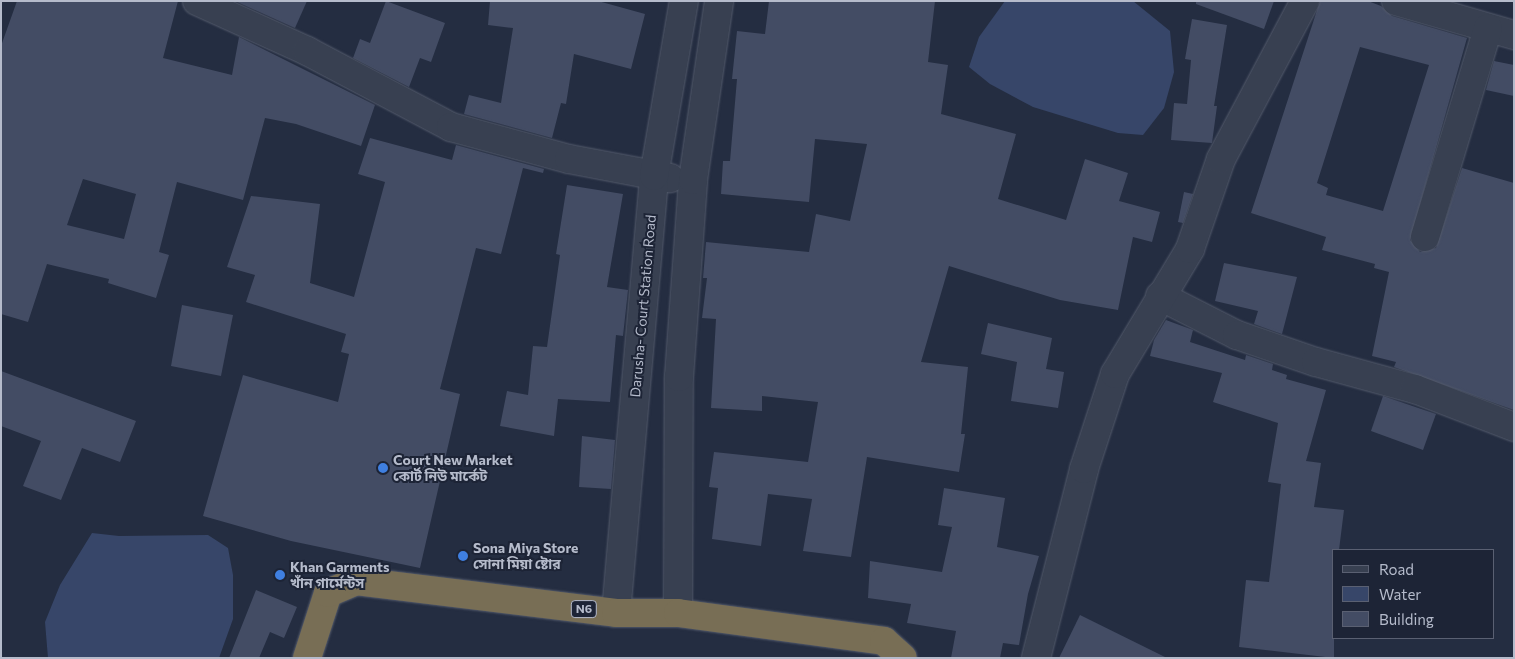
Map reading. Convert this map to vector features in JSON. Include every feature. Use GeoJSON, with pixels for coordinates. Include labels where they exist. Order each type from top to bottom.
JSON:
{"type":"FeatureCollection","features":[{"type":"Feature","properties":{"kind":"highway","name":"N6"},"geometry":{"type":"LineString","coordinates":[[307,658],[328,593],[356,581],[616,612],[678,613],[884,641],[903,658]]}},
{"type":"Feature","properties":{"kind":"street"},"geometry":{"type":"LineString","coordinates":[[198,1],[306,51],[451,127],[569,159],[654,176],[693,180]]}},
{"type":"Feature","properties":{"kind":"street","name":"Darusha- Court Station Road"},"geometry":{"type":"LineString","coordinates":[[616,612],[654,176],[684,1]]}},
{"type":"Feature","properties":{"kind":"street"},"geometry":{"type":"LineString","coordinates":[[678,613],[679,377],[693,180],[719,1]]}},
{"type":"Feature","properties":{"kind":"street"},"geometry":{"type":"LineString","coordinates":[[1036,658],[1084,469],[1115,374],[1160,296],[1190,249],[1221,159],[1305,1]]}},
{"type":"Feature","properties":{"kind":"street"},"geometry":{"type":"LineString","coordinates":[[1396,1],[1501,31],[1425,237]]}},
{"type":"Feature","properties":{"kind":"street"},"geometry":{"type":"LineString","coordinates":[[1160,296],[1237,335],[1316,362],[1415,389],[1514,427]]}},
{"type":"Feature","properties":{"kind":"water"},"geometry":{"type":"Polygon","coordinates":[[[1005,1],[1133,1],[1170,31],[1174,72],[1164,108],[1143,135],[1118,133],[1033,107],[990,84],[969,67],[979,37],[1005,1]]]}},
{"type":"Feature","properties":{"kind":"water"},"geometry":{"type":"Polygon","coordinates":[[[92,533],[119,536],[208,535],[228,548],[233,575],[233,619],[219,658],[48,658],[45,622],[60,585],[92,533]]]}},
{"type":"Feature","properties":{"kind":"building"},"geometry":{"type":"Polygon","coordinates":[[[17,1],[178,1],[163,58],[232,75],[239,37],[375,105],[361,146],[296,124],[265,118],[243,200],[177,182],[159,252],[169,255],[156,298],[108,283],[109,279],[47,264],[28,322],[1,314],[1,46],[17,1]],[[83,179],[67,225],[124,239],[136,194],[83,179]]]}},
{"type":"Feature","properties":{"kind":"building"},"geometry":{"type":"Polygon","coordinates":[[[235,1],[307,1],[295,28],[235,1]]]}},
{"type":"Feature","properties":{"kind":"building"},"geometry":{"type":"Polygon","coordinates":[[[386,1],[445,23],[431,62],[420,58],[409,87],[353,58],[360,39],[370,43],[386,1]]]}},
{"type":"Feature","properties":{"kind":"building"},"geometry":{"type":"Polygon","coordinates":[[[490,1],[598,1],[645,14],[631,69],[574,54],[566,104],[561,103],[552,138],[464,114],[469,95],[501,103],[513,28],[488,25],[490,1]]]}},
{"type":"Feature","properties":{"kind":"building"},"geometry":{"type":"Polygon","coordinates":[[[769,1],[935,1],[928,62],[948,65],[941,114],[1016,134],[998,199],[1066,220],[1085,159],[1128,173],[1119,201],[1160,212],[1152,242],[1133,237],[1118,310],[1060,300],[949,266],[921,362],[968,367],[961,434],[965,434],[959,472],[867,457],[851,557],[803,551],[812,499],[768,494],[761,546],[712,539],[718,488],[709,487],[714,452],[808,462],[818,402],[762,396],[762,411],[711,408],[716,319],[702,318],[707,278],[703,278],[706,242],[809,252],[816,214],[850,221],[867,144],[815,139],[809,202],[721,194],[723,161],[730,161],[737,79],[732,79],[737,31],[765,34],[769,1]]]}},
{"type":"Feature","properties":{"kind":"building"},"geometry":{"type":"Polygon","coordinates":[[[1196,1],[1274,1],[1264,29],[1196,4],[1196,1]]]}},
{"type":"Feature","properties":{"kind":"building"},"geometry":{"type":"Polygon","coordinates":[[[1320,1],[1368,1],[1381,6],[1392,16],[1467,38],[1410,240],[1420,252],[1436,248],[1462,168],[1514,183],[1514,410],[1394,367],[1396,362],[1372,356],[1389,272],[1374,268],[1375,264],[1322,250],[1326,237],[1251,213],[1320,1]],[[1360,47],[1317,183],[1328,188],[1326,195],[1383,211],[1429,65],[1360,47]]]}},
{"type":"Feature","properties":{"kind":"building"},"geometry":{"type":"Polygon","coordinates":[[[1192,19],[1227,25],[1214,106],[1217,106],[1212,143],[1171,140],[1174,103],[1187,104],[1191,60],[1185,59],[1192,19]]]}},
{"type":"Feature","properties":{"kind":"building"},"geometry":{"type":"Polygon","coordinates":[[[1494,61],[1514,65],[1514,96],[1486,90],[1494,61]]]}},
{"type":"Feature","properties":{"kind":"building"},"geometry":{"type":"Polygon","coordinates":[[[370,138],[452,160],[456,145],[544,169],[543,173],[523,168],[501,254],[476,248],[440,389],[460,394],[420,568],[291,541],[203,516],[243,375],[338,402],[349,354],[341,352],[346,334],[246,302],[255,275],[227,267],[251,196],[320,204],[310,283],[354,297],[385,182],[358,174],[370,138]]]}},
{"type":"Feature","properties":{"kind":"building"},"geometry":{"type":"Polygon","coordinates":[[[567,185],[623,194],[607,287],[628,290],[623,336],[616,335],[610,402],[558,399],[554,436],[500,426],[507,391],[528,395],[533,346],[547,347],[560,255],[556,254],[567,185]]]}},
{"type":"Feature","properties":{"kind":"building"},"geometry":{"type":"Polygon","coordinates":[[[1184,192],[1193,194],[1183,223],[1178,222],[1184,192]]]}},
{"type":"Feature","properties":{"kind":"building"},"geometry":{"type":"Polygon","coordinates":[[[1224,263],[1297,277],[1282,334],[1254,324],[1258,311],[1215,301],[1224,263]]]}},
{"type":"Feature","properties":{"kind":"building"},"geometry":{"type":"Polygon","coordinates":[[[182,305],[233,315],[221,376],[171,366],[182,305]]]}},
{"type":"Feature","properties":{"kind":"building"},"geometry":{"type":"Polygon","coordinates":[[[1166,320],[1193,330],[1190,342],[1245,360],[1246,355],[1273,364],[1272,370],[1287,375],[1286,379],[1326,390],[1306,461],[1321,463],[1314,507],[1344,510],[1339,549],[1332,549],[1332,639],[1334,639],[1334,658],[1239,647],[1246,580],[1269,582],[1281,484],[1268,482],[1278,423],[1213,402],[1222,373],[1150,356],[1154,340],[1166,320]]]}},
{"type":"Feature","properties":{"kind":"building"},"geometry":{"type":"Polygon","coordinates":[[[988,323],[1052,338],[1046,369],[1064,372],[1058,408],[1011,401],[1017,362],[981,354],[988,323]]]}},
{"type":"Feature","properties":{"kind":"building"},"geometry":{"type":"Polygon","coordinates":[[[1,371],[136,421],[120,462],[82,448],[61,500],[23,486],[41,441],[1,426],[1,371]]]}},
{"type":"Feature","properties":{"kind":"building"},"geometry":{"type":"Polygon","coordinates":[[[1383,396],[1436,414],[1423,450],[1371,431],[1383,396]]]}},
{"type":"Feature","properties":{"kind":"building"},"geometry":{"type":"Polygon","coordinates":[[[582,436],[615,440],[611,489],[579,487],[582,436]]]}},
{"type":"Feature","properties":{"kind":"building"},"geometry":{"type":"Polygon","coordinates":[[[944,488],[1005,498],[997,547],[1039,556],[1028,594],[1019,645],[1003,643],[1000,658],[951,658],[956,631],[907,623],[911,604],[868,598],[870,561],[942,572],[952,527],[938,525],[944,488]]]}},
{"type":"Feature","properties":{"kind":"building"},"geometry":{"type":"Polygon","coordinates":[[[256,590],[297,607],[284,638],[270,632],[259,658],[229,658],[256,590]]]}},
{"type":"Feature","properties":{"kind":"building"},"geometry":{"type":"Polygon","coordinates":[[[1080,615],[1167,658],[1059,658],[1080,615]]]}},
{"type":"Feature","properties":{"kind":"place","name":"Court New Market কোর্ট নিউ মার্কেট"},"geometry":{"type":"Point","coordinates":[383,468]}},
{"type":"Feature","properties":{"kind":"place","name":"Sona Miya Store সোনা মিয়া ষ্টোর"},"geometry":{"type":"Point","coordinates":[463,556]}},
{"type":"Feature","properties":{"kind":"place","name":"Khan Garments খাঁন গার্মেন্টস"},"geometry":{"type":"Point","coordinates":[280,575]}}]}
